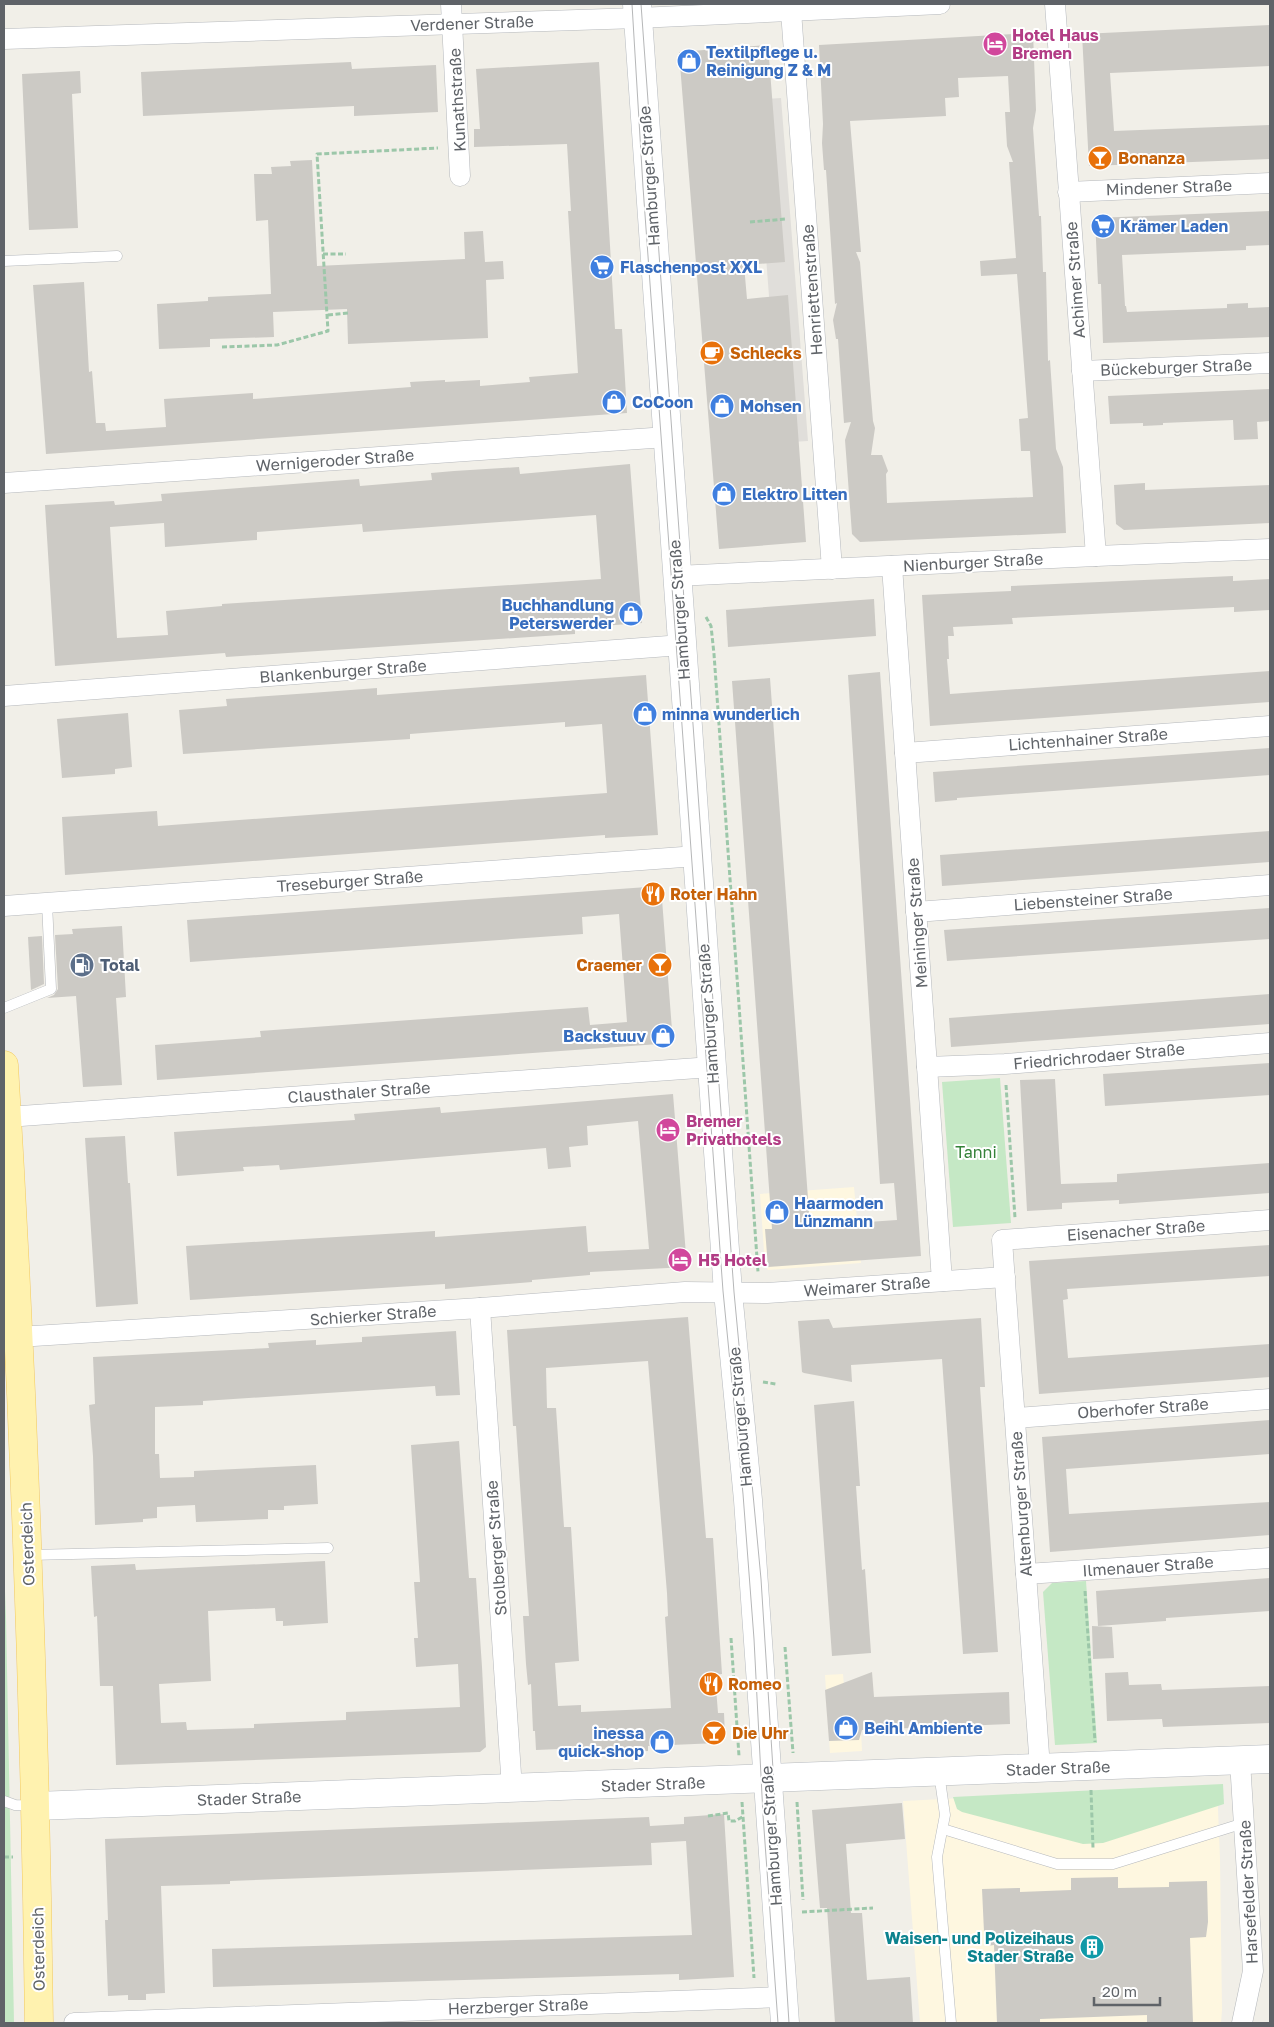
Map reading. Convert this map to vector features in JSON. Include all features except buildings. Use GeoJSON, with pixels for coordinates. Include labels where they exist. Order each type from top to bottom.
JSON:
{"type":"FeatureCollection","features":[{"type":"Feature","properties":{"kind":"main road","name":"Osterdeich"},"geometry":{"type":"LineString","coordinates":[[4,1065],[28,1555],[36,1806],[39,2023]]}},
{"type":"Feature","properties":{"kind":"street","name":"Kunathstraße"},"geometry":{"type":"LineString","coordinates":[[452,4],[460,176]]}},
{"type":"Feature","properties":{"kind":"street","name":"Verdener Straße"},"geometry":{"type":"LineString","coordinates":[[4,39],[453,24],[638,11],[791,11],[856,6],[940,4]]}},
{"type":"Feature","properties":{"kind":"street","name":"Achimer Straße"},"geometry":{"type":"LineString","coordinates":[[1055,4],[1096,556]]}},
{"type":"Feature","properties":{"kind":"street","name":"Hamburger Straße"},"geometry":{"type":"LineString","coordinates":[[638,11],[728,1292],[748,1500],[754,1780],[777,1914],[785,2023]]}},
{"type":"Feature","properties":{"kind":"street","name":"Henriettenstraße"},"geometry":{"type":"LineString","coordinates":[[791,11],[832,569]]}},
{"type":"Feature","properties":{"kind":"street","name":"Mindener Straße"},"geometry":{"type":"LineString","coordinates":[[1068,192],[1270,183]]}},
{"type":"Feature","properties":{"kind":"street","name":"Bückeburger Straße"},"geometry":{"type":"LineString","coordinates":[[1082,371],[1270,363]]}},
{"type":"Feature","properties":{"kind":"street","name":"Wernigeroder Straße"},"geometry":{"type":"LineString","coordinates":[[4,483],[667,437]]}},
{"type":"Feature","properties":{"kind":"street","name":"Nienburger Straße"},"geometry":{"type":"LineString","coordinates":[[677,576],[1270,549]]}},
{"type":"Feature","properties":{"kind":"street","name":"Meininger Straße"},"geometry":{"type":"LineString","coordinates":[[892,566],[942,1281]]}},
{"type":"Feature","properties":{"kind":"street","name":"Blankenburger Straße"},"geometry":{"type":"LineString","coordinates":[[4,696],[682,645]]}},
{"type":"Feature","properties":{"kind":"street","name":"Lichtenhainer Straße"},"geometry":{"type":"LineString","coordinates":[[905,753],[1270,726]]}},
{"type":"Feature","properties":{"kind":"street","name":"Treseburger Straße"},"geometry":{"type":"LineString","coordinates":[[4,906],[697,856]]}},
{"type":"Feature","properties":{"kind":"street","name":"Liebensteiner Straße"},"geometry":{"type":"LineString","coordinates":[[916,912],[1270,885]]}},
{"type":"Feature","properties":{"kind":"street","name":"Friedrichrodaer Straße"},"geometry":{"type":"LineString","coordinates":[[927,1068],[1005,1064],[1270,1043]]}},
{"type":"Feature","properties":{"kind":"street","name":"Clausthaler Straße"},"geometry":{"type":"LineString","coordinates":[[7,1117],[712,1067]]}},
{"type":"Feature","properties":{"kind":"street","name":"Eisenacher Straße"},"geometry":{"type":"LineString","coordinates":[[1009,1240],[1270,1220]]}},
{"type":"Feature","properties":{"kind":"street","name":"Altenburger Straße"},"geometry":{"type":"LineString","coordinates":[[1009,1240],[1005,1277],[1040,1768]]}},
{"type":"Feature","properties":{"kind":"street","name":"Weimarer Straße"},"geometry":{"type":"LineString","coordinates":[[728,1292],[767,1293],[1005,1277]]}},
{"type":"Feature","properties":{"kind":"street","name":"Schierker Straße"},"geometry":{"type":"LineString","coordinates":[[18,1337],[480,1308],[686,1292],[728,1292]]}},
{"type":"Feature","properties":{"kind":"street","name":"Stolberger Straße"},"geometry":{"type":"LineString","coordinates":[[480,1308],[512,1789]]}},
{"type":"Feature","properties":{"kind":"street","name":"Oberhofer Straße"},"geometry":{"type":"LineString","coordinates":[[1015,1418],[1270,1399]]}},
{"type":"Feature","properties":{"kind":"street","name":"Ilmenauer Straße"},"geometry":{"type":"LineString","coordinates":[[1026,1574],[1270,1558]]}},
{"type":"Feature","properties":{"kind":"street","name":"Stader Straße"},"geometry":{"type":"LineString","coordinates":[[36,1806],[1270,1759]]}},
{"type":"Feature","properties":{"kind":"street","name":"Harsefelder Straße"},"geometry":{"type":"LineString","coordinates":[[1240,1760],[1244,1823],[1261,1970],[1242,2023]]}},
{"type":"Feature","properties":{"kind":"street","name":"Herzberger Straße"},"geometry":{"type":"LineString","coordinates":[[74,2023],[783,1997]]}},
{"type":"Feature","properties":{"kind":"lane"},"geometry":{"type":"LineString","coordinates":[[4,261],[117,256]]}},
{"type":"Feature","properties":{"kind":"lane"},"geometry":{"type":"LineString","coordinates":[[4,1008],[51,989],[47,903]]}},
{"type":"Feature","properties":{"kind":"lane"},"geometry":{"type":"LineString","coordinates":[[28,1555],[328,1548]]}},
{"type":"Feature","properties":{"kind":"lane"},"geometry":{"type":"LineString","coordinates":[[939,1772],[945,1815],[937,1858],[951,2023]]}},
{"type":"Feature","properties":{"kind":"lane"},"geometry":{"type":"LineString","coordinates":[[4,1800],[15,1805],[36,1806]]}},
{"type":"Feature","properties":{"kind":"lane"},"geometry":{"type":"LineString","coordinates":[[943,1829],[1057,1864],[1113,1864],[1244,1823]]}},
{"type":"Feature","properties":{"kind":"path"},"geometry":{"type":"LineString","coordinates":[[222,346],[277,345],[328,331],[317,154],[459,147]]}},
{"type":"Feature","properties":{"kind":"path"},"geometry":{"type":"LineString","coordinates":[[750,222],[806,217]]}},
{"type":"Feature","properties":{"kind":"path"},"geometry":{"type":"LineString","coordinates":[[323,254],[346,254]]}},
{"type":"Feature","properties":{"kind":"path"},"geometry":{"type":"LineString","coordinates":[[328,315],[349,313]]}},
{"type":"Feature","properties":{"kind":"path"},"geometry":{"type":"LineString","coordinates":[[1005,1064],[1009,1240]]}},
{"type":"Feature","properties":{"kind":"path"},"geometry":{"type":"LineString","coordinates":[[763,1382],[776,1384]]}},
{"type":"Feature","properties":{"kind":"path"},"geometry":{"type":"LineString","coordinates":[[1084,1570],[1096,1766],[1090,1787],[1094,1864]]}},
{"type":"Feature","properties":{"kind":"path"},"geometry":{"type":"LineString","coordinates":[[738,1741],[754,1780],[743,1816],[756,1998]]}},
{"type":"Feature","properties":{"kind":"path"},"geometry":{"type":"LineString","coordinates":[[708,1816],[728,1812],[729,1822],[743,1816]]}},
{"type":"Feature","properties":{"kind":"path"},"geometry":{"type":"LineString","coordinates":[[777,1914],[873,1908]]}},
{"type":"Feature","properties":{"kind":"shaded area"},"geometry":{"type":"Polygon","coordinates":[[[781,98],[808,441],[775,443],[774,362],[757,138],[748,100],[781,98]]]}},
{"type":"Feature","properties":{"kind":"shaded area"},"geometry":{"type":"Polygon","coordinates":[[[854,1187],[861,1263],[768,1270],[765,1266],[760,1194],[854,1187]]]}},
{"type":"Feature","properties":{"kind":"shaded area"},"geometry":{"type":"Polygon","coordinates":[[[843,1674],[844,1686],[859,1686],[862,1751],[830,1753],[825,1675],[843,1674]]]}},
{"type":"Feature","properties":{"kind":"shaded area"},"geometry":{"type":"Polygon","coordinates":[[[1217,1785],[1220,1859],[1221,2023],[920,2023],[903,1801],[1217,1785]]]}},
{"type":"Feature","properties":{"kind":"green space","name":"Tanni"},"geometry":{"type":"Polygon","coordinates":[[[1000,1078],[1011,1223],[953,1227],[942,1082],[1000,1078]]]}},
{"type":"Feature","properties":{"kind":"green space"},"geometry":{"type":"Polygon","coordinates":[[[4,1566],[6,1617],[14,2023],[4,2023],[4,1566]]]}},
{"type":"Feature","properties":{"kind":"green space"},"geometry":{"type":"Polygon","coordinates":[[[1086,1581],[1097,1743],[1055,1745],[1043,1592],[1052,1583],[1086,1581]]]}},
{"type":"Feature","properties":{"kind":"green space"},"geometry":{"type":"Polygon","coordinates":[[[1223,1784],[1224,1804],[1103,1843],[1083,1844],[962,1812],[957,1809],[953,1797],[1223,1784]]]}},
{"type":"Feature","properties":{"kind":"tram line"},"geometry":{"type":"LineString","coordinates":[[632,4],[643,187],[723,1291],[743,1494],[754,1639],[763,1815],[778,2023]]}},
{"type":"Feature","properties":{"kind":"tram line"},"geometry":{"type":"LineString","coordinates":[[641,4],[734,1292],[761,1579],[789,2023]]}},
{"type":"Feature","properties":{"kind":"place","name":"Hotel Haus Bremen"},"geometry":{"type":"Point","coordinates":[995,44]}},
{"type":"Feature","properties":{"kind":"place","name":"Textilpflege u. Reinigung Z & M"},"geometry":{"type":"Point","coordinates":[689,61]}},
{"type":"Feature","properties":{"kind":"place","name":"Bonanza"},"geometry":{"type":"Point","coordinates":[1100,158]}},
{"type":"Feature","properties":{"kind":"place","name":"Krämer Laden"},"geometry":{"type":"Point","coordinates":[1103,226]}},
{"type":"Feature","properties":{"kind":"place","name":"Flaschenpost XXL"},"geometry":{"type":"Point","coordinates":[602,267]}},
{"type":"Feature","properties":{"kind":"place","name":"Schlecks"},"geometry":{"type":"Point","coordinates":[712,353]}},
{"type":"Feature","properties":{"kind":"place","name":"CoCoon"},"geometry":{"type":"Point","coordinates":[614,402]}},
{"type":"Feature","properties":{"kind":"place","name":"Mohsen"},"geometry":{"type":"Point","coordinates":[722,406]}},
{"type":"Feature","properties":{"kind":"place","name":"Elektro Litten"},"geometry":{"type":"Point","coordinates":[724,494]}},
{"type":"Feature","properties":{"kind":"place","name":"Buchhandlung Peterswerder"},"geometry":{"type":"Point","coordinates":[631,614]}},
{"type":"Feature","properties":{"kind":"place","name":"minna wunderlich"},"geometry":{"type":"Point","coordinates":[645,714]}},
{"type":"Feature","properties":{"kind":"place","name":"Roter Hahn"},"geometry":{"type":"Point","coordinates":[653,894]}},
{"type":"Feature","properties":{"kind":"place","name":"Total"},"geometry":{"type":"Point","coordinates":[82,965]}},
{"type":"Feature","properties":{"kind":"place","name":"Craemer"},"geometry":{"type":"Point","coordinates":[660,965]}},
{"type":"Feature","properties":{"kind":"place","name":"Backstuuv"},"geometry":{"type":"Point","coordinates":[663,1036]}},
{"type":"Feature","properties":{"kind":"place","name":"Bremer Privathotels"},"geometry":{"type":"Point","coordinates":[668,1130]}},
{"type":"Feature","properties":{"kind":"place","name":"Haarmoden Lünzmann"},"geometry":{"type":"Point","coordinates":[777,1212]}},
{"type":"Feature","properties":{"kind":"place","name":"H5 Hotel"},"geometry":{"type":"Point","coordinates":[680,1260]}},
{"type":"Feature","properties":{"kind":"place","name":"Romeo"},"geometry":{"type":"Point","coordinates":[711,1684]}},
{"type":"Feature","properties":{"kind":"place","name":"Beihl Ambiente"},"geometry":{"type":"Point","coordinates":[846,1728]}},
{"type":"Feature","properties":{"kind":"place","name":"Die Uhr"},"geometry":{"type":"Point","coordinates":[714,1733]}},
{"type":"Feature","properties":{"kind":"place","name":"inessa quick-shop"},"geometry":{"type":"Point","coordinates":[662,1742]}},
{"type":"Feature","properties":{"kind":"place","name":"Waisen- und Polizeihaus Stader Straße"},"geometry":{"type":"Point","coordinates":[1092,1947]}}]}
